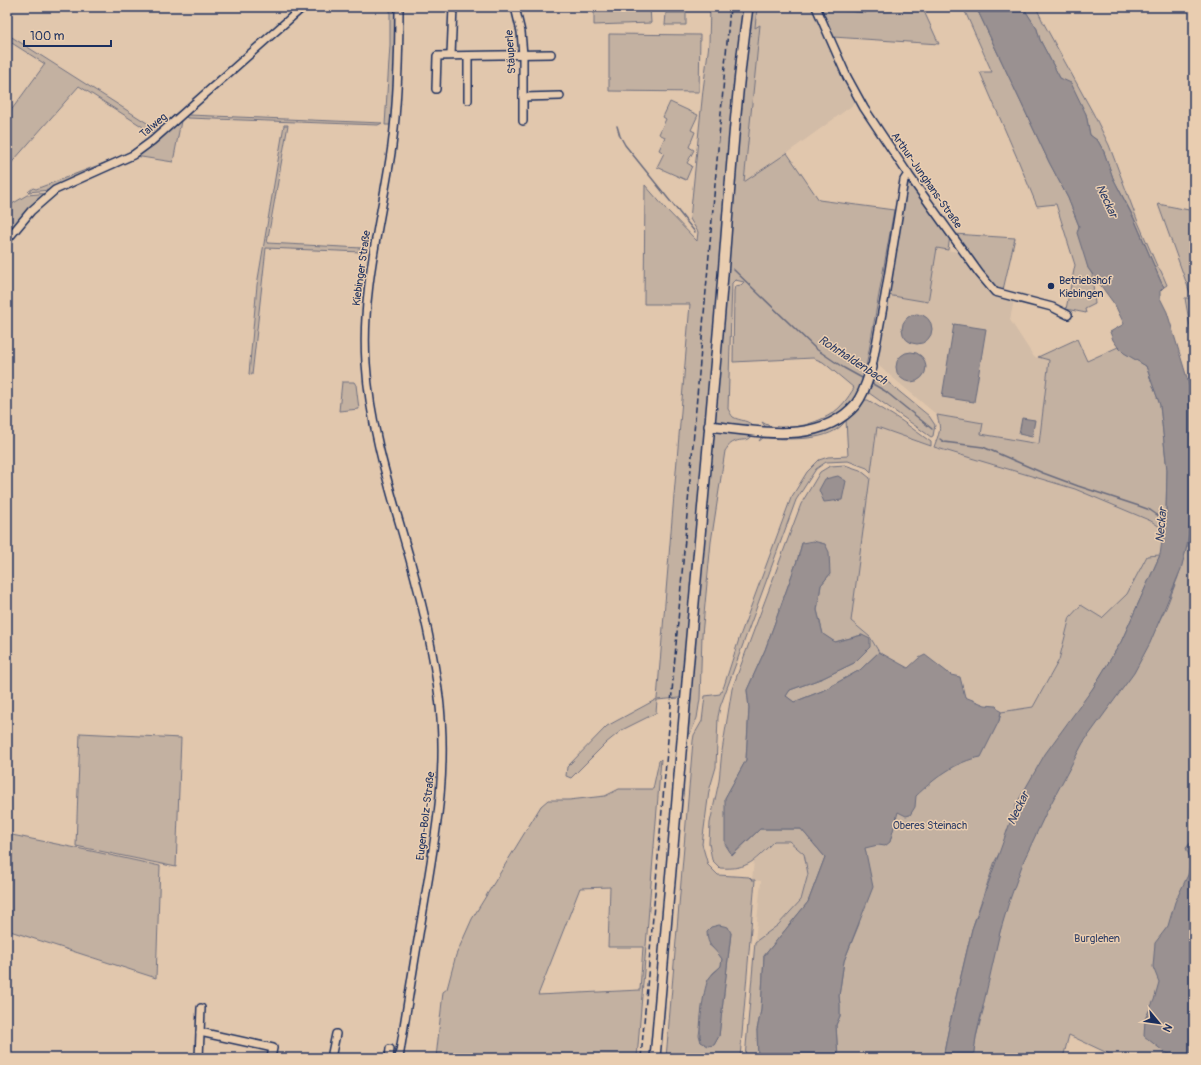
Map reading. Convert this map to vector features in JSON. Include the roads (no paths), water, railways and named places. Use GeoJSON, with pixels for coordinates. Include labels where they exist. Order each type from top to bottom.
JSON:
{"type":"FeatureCollection","features":[{"type":"Feature","properties":{"kind":"main road"},"geometry":{"type":"LineString","coordinates":[[655,1058],[688,655],[735,123],[748,7]]}},
{"type":"Feature","properties":{"kind":"main road"},"geometry":{"type":"LineString","coordinates":[[709,426],[776,432],[797,432],[827,426],[841,418],[857,403],[871,370]]}},
{"type":"Feature","properties":{"kind":"street","name":"Talweg"},"geometry":{"type":"LineString","coordinates":[[7,240],[31,211],[55,190],[133,155],[152,141],[303,7]]}},
{"type":"Feature","properties":{"kind":"street","name":"Kiebinger Straße"},"geometry":{"type":"LineString","coordinates":[[399,7],[399,58],[396,112],[392,148],[370,271],[366,310],[365,344],[367,378],[373,418],[384,469],[401,530]]}},
{"type":"Feature","properties":{"kind":"street"},"geometry":{"type":"LineString","coordinates":[[451,56],[452,7]]}},
{"type":"Feature","properties":{"kind":"street","name":"Stäuperle"},"geometry":{"type":"LineString","coordinates":[[515,7],[521,32],[523,55],[523,121]]}},
{"type":"Feature","properties":{"kind":"street","name":"Arthur-Junghans-Straße"},"geometry":{"type":"LineString","coordinates":[[816,7],[852,87],[864,108],[908,174],[979,273],[995,292],[1052,307],[1068,315]]}},
{"type":"Feature","properties":{"kind":"street"},"geometry":{"type":"LineString","coordinates":[[436,89],[437,56],[551,54]]}},
{"type":"Feature","properties":{"kind":"street"},"geometry":{"type":"LineString","coordinates":[[468,56],[468,100]]}},
{"type":"Feature","properties":{"kind":"street"},"geometry":{"type":"LineString","coordinates":[[523,97],[560,96]]}},
{"type":"Feature","properties":{"kind":"street"},"geometry":{"type":"LineString","coordinates":[[871,370],[904,180],[908,174]]}},
{"type":"Feature","properties":{"kind":"street","name":"Eugen-Bolz-Straße"},"geometry":{"type":"LineString","coordinates":[[399,1058],[439,815],[442,757],[439,704],[429,641],[420,597],[401,530]]}},
{"type":"Feature","properties":{"kind":"street"},"geometry":{"type":"LineString","coordinates":[[199,1058],[201,1008]]}},
{"type":"Feature","properties":{"kind":"street"},"geometry":{"type":"LineString","coordinates":[[200,1032],[273,1048],[271,1058]]}},
{"type":"Feature","properties":{"kind":"street"},"geometry":{"type":"LineString","coordinates":[[331,1058],[336,1034]]}},
{"type":"Feature","properties":{"kind":"street"},"geometry":{"type":"LineString","coordinates":[[389,1058],[390,1049]]}},
{"type":"Feature","properties":{"kind":"water","name":"Neckar"},"geometry":{"type":"Polygon","coordinates":[[[976,7],[1023,7],[1037,29],[1040,40],[1060,78],[1071,83],[1086,114],[1090,135],[1098,141],[1104,152],[1113,178],[1134,219],[1164,287],[1160,291],[1160,298],[1167,312],[1191,391],[1194,437],[1194,474],[1192,514],[1187,546],[1181,569],[1150,643],[1134,673],[1083,743],[1046,813],[1024,860],[1000,932],[976,1037],[973,1058],[943,1058],[972,929],[1017,803],[1045,754],[1093,688],[1121,642],[1160,555],[1166,512],[1167,470],[1160,405],[1146,366],[1124,353],[1113,340],[1110,332],[1124,324],[1115,305],[1088,268],[1077,233],[1079,226],[1068,198],[1049,162],[976,7]]]}},
{"type":"Feature","properties":{"kind":"water"},"geometry":{"type":"Polygon","coordinates":[[[917,314],[928,318],[932,329],[928,340],[917,344],[906,340],[902,329],[906,318],[917,314]]]}},
{"type":"Feature","properties":{"kind":"water"},"geometry":{"type":"Polygon","coordinates":[[[954,324],[986,329],[974,402],[942,397],[954,324]]]}},
{"type":"Feature","properties":{"kind":"water"},"geometry":{"type":"Polygon","coordinates":[[[911,352],[922,356],[926,367],[922,378],[911,382],[900,378],[896,367],[900,356],[911,352]]]}},
{"type":"Feature","properties":{"kind":"water"},"geometry":{"type":"Polygon","coordinates":[[[1022,418],[1035,420],[1032,437],[1019,434],[1022,418]]]}},
{"type":"Feature","properties":{"kind":"water"},"geometry":{"type":"Polygon","coordinates":[[[838,476],[846,481],[842,500],[824,502],[819,490],[825,479],[838,476]]]}},
{"type":"Feature","properties":{"kind":"water"},"geometry":{"type":"Polygon","coordinates":[[[813,541],[825,544],[829,552],[830,574],[821,585],[817,610],[823,634],[835,642],[862,635],[870,639],[870,647],[854,663],[823,678],[790,690],[786,696],[794,702],[822,691],[860,670],[879,652],[908,668],[919,658],[925,655],[951,675],[960,677],[965,697],[985,705],[996,706],[1001,712],[999,721],[981,757],[963,762],[930,783],[916,796],[915,807],[910,815],[906,816],[898,812],[890,842],[885,846],[878,845],[865,848],[873,887],[844,961],[839,996],[840,1016],[836,1025],[838,1058],[758,1058],[757,1030],[761,1010],[764,956],[808,902],[825,857],[801,829],[760,829],[732,855],[725,844],[725,798],[746,760],[749,708],[747,690],[765,650],[802,543],[813,541]]]}},
{"type":"Feature","properties":{"kind":"water"},"geometry":{"type":"Polygon","coordinates":[[[1194,839],[1194,1058],[1177,1058],[1163,1051],[1144,1036],[1145,1019],[1154,1000],[1159,982],[1153,967],[1155,943],[1168,926],[1175,902],[1188,875],[1191,860],[1186,848],[1194,839]]]}},
{"type":"Feature","properties":{"kind":"water"},"geometry":{"type":"Polygon","coordinates":[[[719,925],[728,927],[731,933],[719,1036],[714,1045],[708,1046],[701,1042],[700,1037],[703,1002],[708,980],[721,966],[722,959],[710,944],[707,931],[711,927],[719,925]]]}},
{"type":"Feature","properties":{"kind":"waterway","name":"Rohrhaldenbach"},"geometry":{"type":"LineString","coordinates":[[617,126],[625,145],[695,232]]}},
{"type":"Feature","properties":{"kind":"waterway","name":"Rohrhaldenbach"},"geometry":{"type":"LineString","coordinates":[[733,269],[816,349],[844,368],[864,379]]}},
{"type":"Feature","properties":{"kind":"waterway","name":"Rohrhaldenbach"},"geometry":{"type":"LineString","coordinates":[[871,383],[885,391],[932,429]]}},
{"type":"Feature","properties":{"kind":"waterway","name":"Rohrhaldenbach"},"geometry":{"type":"LineString","coordinates":[[940,439],[944,442],[983,447],[1043,473],[1150,510],[1166,521]]}},
{"type":"Feature","properties":{"kind":"railway"},"geometry":{"type":"LineString","coordinates":[[641,1058],[730,7]]}},
{"type":"Feature","properties":{"kind":"place","name":"Betriebshof Kiebingen"},"geometry":{"type":"Point","coordinates":[1051,286]}},
{"type":"Feature","properties":{"kind":"park label","name":"Oberes Steinach"},"geometry":{"type":"Point","coordinates":[930,825]}},
{"type":"Feature","properties":{"kind":"park label","name":"Burglehen"},"geometry":{"type":"Point","coordinates":[1097,938]}}]}
